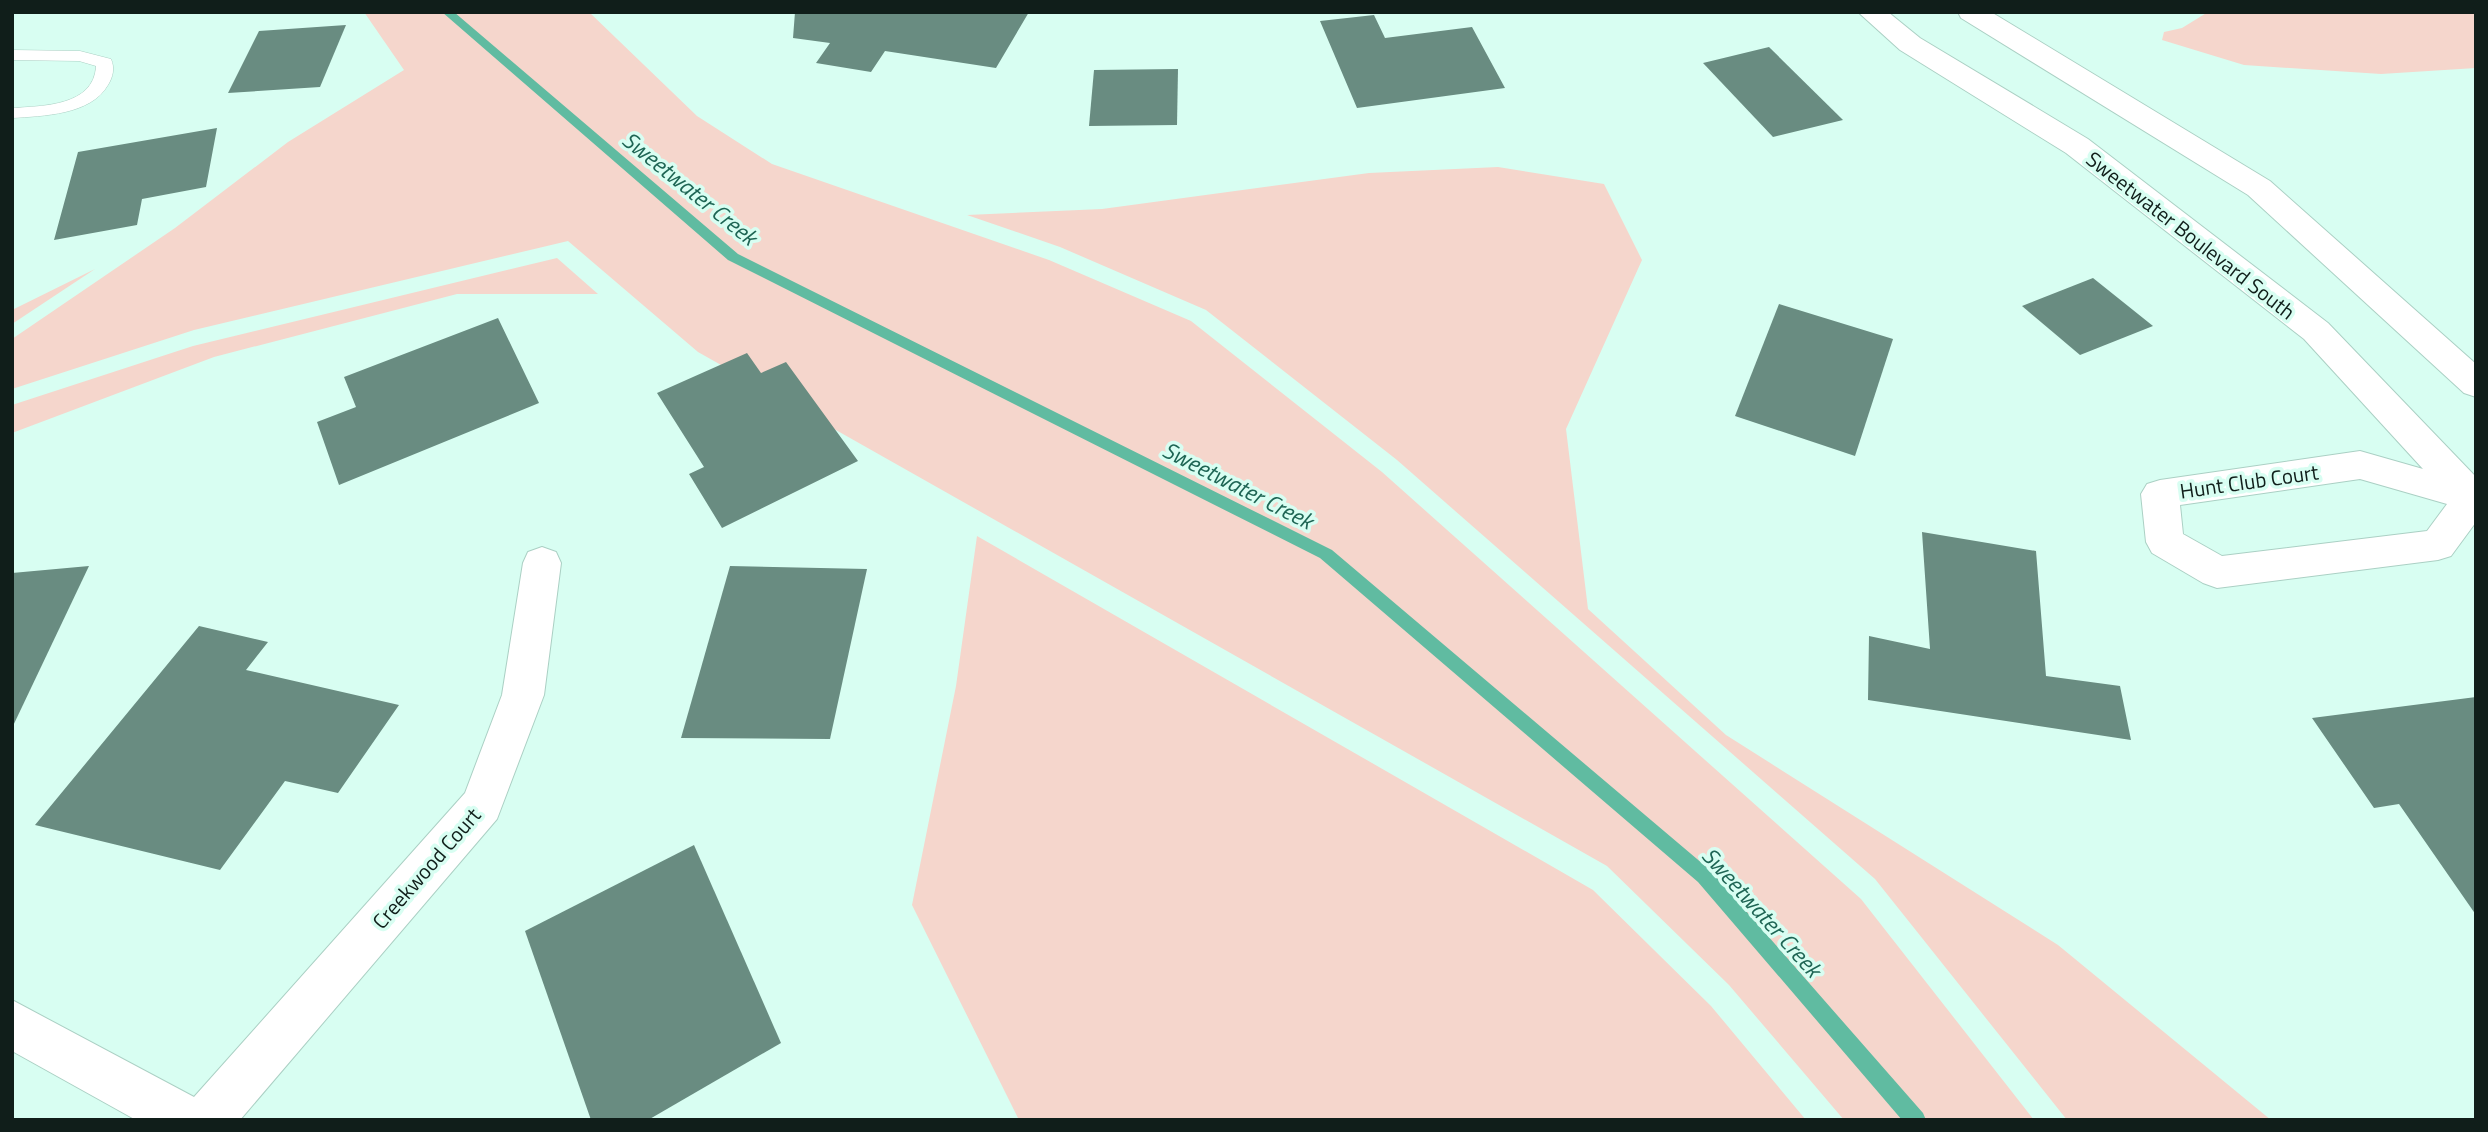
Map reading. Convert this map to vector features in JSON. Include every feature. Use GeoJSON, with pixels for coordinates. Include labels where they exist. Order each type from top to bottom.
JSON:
{"type":"FeatureCollection","features":[{"type":"Feature","properties":{"kind":"street","name":"Sweetwater Boulevard South"},"geometry":{"type":"LineString","coordinates":[[1871,12],[1910,44],[2077,146],[2316,331],[2475,498]]}},
{"type":"Feature","properties":{"kind":"street"},"geometry":{"type":"LineString","coordinates":[[1971,12],[2259,188],[2476,384]]}},
{"type":"Feature","properties":{"kind":"street","name":"Hunt Club Court"},"geometry":{"type":"LineString","coordinates":[[2360,465],[2475,498],[2438,545],[2217,572],[2165,542],[2160,494],[2360,465]]}},
{"type":"Feature","properties":{"kind":"street","name":"Creekwood Court"},"geometry":{"type":"LineString","coordinates":[[207,1120],[482,805],[523,695],[542,563]]}},
{"type":"Feature","properties":{"kind":"street"},"geometry":{"type":"LineString","coordinates":[[12,1024],[186,1120]]}},
{"type":"Feature","properties":{"kind":"lane"},"geometry":{"type":"LineString","coordinates":[[12,55],[80,56],[105,62],[106,73],[97,90],[86,98],[42,111],[12,113]]}},
{"type":"Feature","properties":{"kind":"shaded area"},"geometry":{"type":"Polygon","coordinates":[[[364,12],[589,12],[697,116],[772,164],[1049,260],[1191,321],[1382,472],[1861,899],[2034,1120],[1844,1120],[1729,985],[1607,866],[698,352],[568,241],[194,330],[12,389],[12,339],[175,228],[288,142],[404,70],[364,12]]]}},
{"type":"Feature","properties":{"kind":"shaded area"},"geometry":{"type":"Polygon","coordinates":[[[2208,12],[2476,12],[2476,68],[2381,74],[2244,65],[2162,40],[2164,32],[2182,28],[2208,12]]]}},
{"type":"Feature","properties":{"kind":"shaded area"},"geometry":{"type":"Polygon","coordinates":[[[1498,167],[1604,184],[1642,260],[1566,429],[1588,609],[1726,735],[2058,945],[2271,1120],[2067,1120],[1875,879],[1397,460],[1206,310],[1060,247],[967,215],[1102,209],[1369,173],[1498,167]]]}},
{"type":"Feature","properties":{"kind":"shaded area"},"geometry":{"type":"Polygon","coordinates":[[[557,258],[598,294],[457,294],[214,357],[12,433],[12,405],[193,346],[557,258]]]}},
{"type":"Feature","properties":{"kind":"shaded area"},"geometry":{"type":"Polygon","coordinates":[[[95,269],[89,273],[12,324],[12,310],[95,269]]]}},
{"type":"Feature","properties":{"kind":"shaded area"},"geometry":{"type":"Polygon","coordinates":[[[977,536],[1593,890],[1711,1006],[1806,1120],[1019,1120],[912,905],[956,686],[977,536]]]}},
{"type":"Feature","properties":{"kind":"building"},"geometry":{"type":"Polygon","coordinates":[[[795,12],[1029,12],[996,68],[885,51],[871,72],[816,63],[830,43],[793,38],[795,12]]]}},
{"type":"Feature","properties":{"kind":"building"},"geometry":{"type":"Polygon","coordinates":[[[1374,15],[1385,38],[1472,27],[1505,88],[1357,108],[1320,21],[1374,15]]]}},
{"type":"Feature","properties":{"kind":"building"},"geometry":{"type":"Polygon","coordinates":[[[346,25],[320,87],[228,93],[259,31],[346,25]]]}},
{"type":"Feature","properties":{"kind":"building"},"geometry":{"type":"Polygon","coordinates":[[[1769,47],[1843,120],[1773,137],[1703,63],[1769,47]]]}},
{"type":"Feature","properties":{"kind":"building"},"geometry":{"type":"Polygon","coordinates":[[[1178,69],[1177,125],[1089,126],[1094,70],[1178,69]]]}},
{"type":"Feature","properties":{"kind":"building"},"geometry":{"type":"Polygon","coordinates":[[[217,128],[206,187],[142,199],[137,225],[54,240],[78,152],[217,128]]]}},
{"type":"Feature","properties":{"kind":"building"},"geometry":{"type":"Polygon","coordinates":[[[2093,278],[2153,326],[2080,355],[2022,306],[2093,278]]]}},
{"type":"Feature","properties":{"kind":"building"},"geometry":{"type":"Polygon","coordinates":[[[1779,304],[1893,339],[1855,456],[1735,416],[1779,304]]]}},
{"type":"Feature","properties":{"kind":"building"},"geometry":{"type":"Polygon","coordinates":[[[498,318],[539,403],[339,485],[317,422],[356,407],[344,377],[498,318]]]}},
{"type":"Feature","properties":{"kind":"building"},"geometry":{"type":"Polygon","coordinates":[[[747,353],[761,373],[786,362],[858,461],[722,528],[689,474],[704,467],[657,393],[747,353]]]}},
{"type":"Feature","properties":{"kind":"building"},"geometry":{"type":"Polygon","coordinates":[[[1922,532],[2036,551],[2046,676],[2120,686],[2131,740],[1868,700],[1869,636],[1930,649],[1922,532]]]}},
{"type":"Feature","properties":{"kind":"building"},"geometry":{"type":"Polygon","coordinates":[[[89,566],[12,728],[12,573],[89,566]]]}},
{"type":"Feature","properties":{"kind":"building"},"geometry":{"type":"Polygon","coordinates":[[[730,566],[867,569],[830,739],[681,738],[730,566]]]}},
{"type":"Feature","properties":{"kind":"building"},"geometry":{"type":"Polygon","coordinates":[[[199,626],[268,642],[246,670],[399,705],[338,793],[285,781],[220,870],[35,825],[199,626]]]}},
{"type":"Feature","properties":{"kind":"building"},"geometry":{"type":"Polygon","coordinates":[[[2476,697],[2476,915],[2399,804],[2374,808],[2312,718],[2476,697]]]}},
{"type":"Feature","properties":{"kind":"building"},"geometry":{"type":"Polygon","coordinates":[[[694,845],[781,1043],[648,1120],[591,1120],[525,931],[694,845]]]}},
{"type":"Feature","properties":{"kind":"waterway","name":"Sweetwater Creek"},"geometry":{"type":"LineString","coordinates":[[447,12],[733,257],[1326,554],[1704,876],[1916,1120]]}}]}
